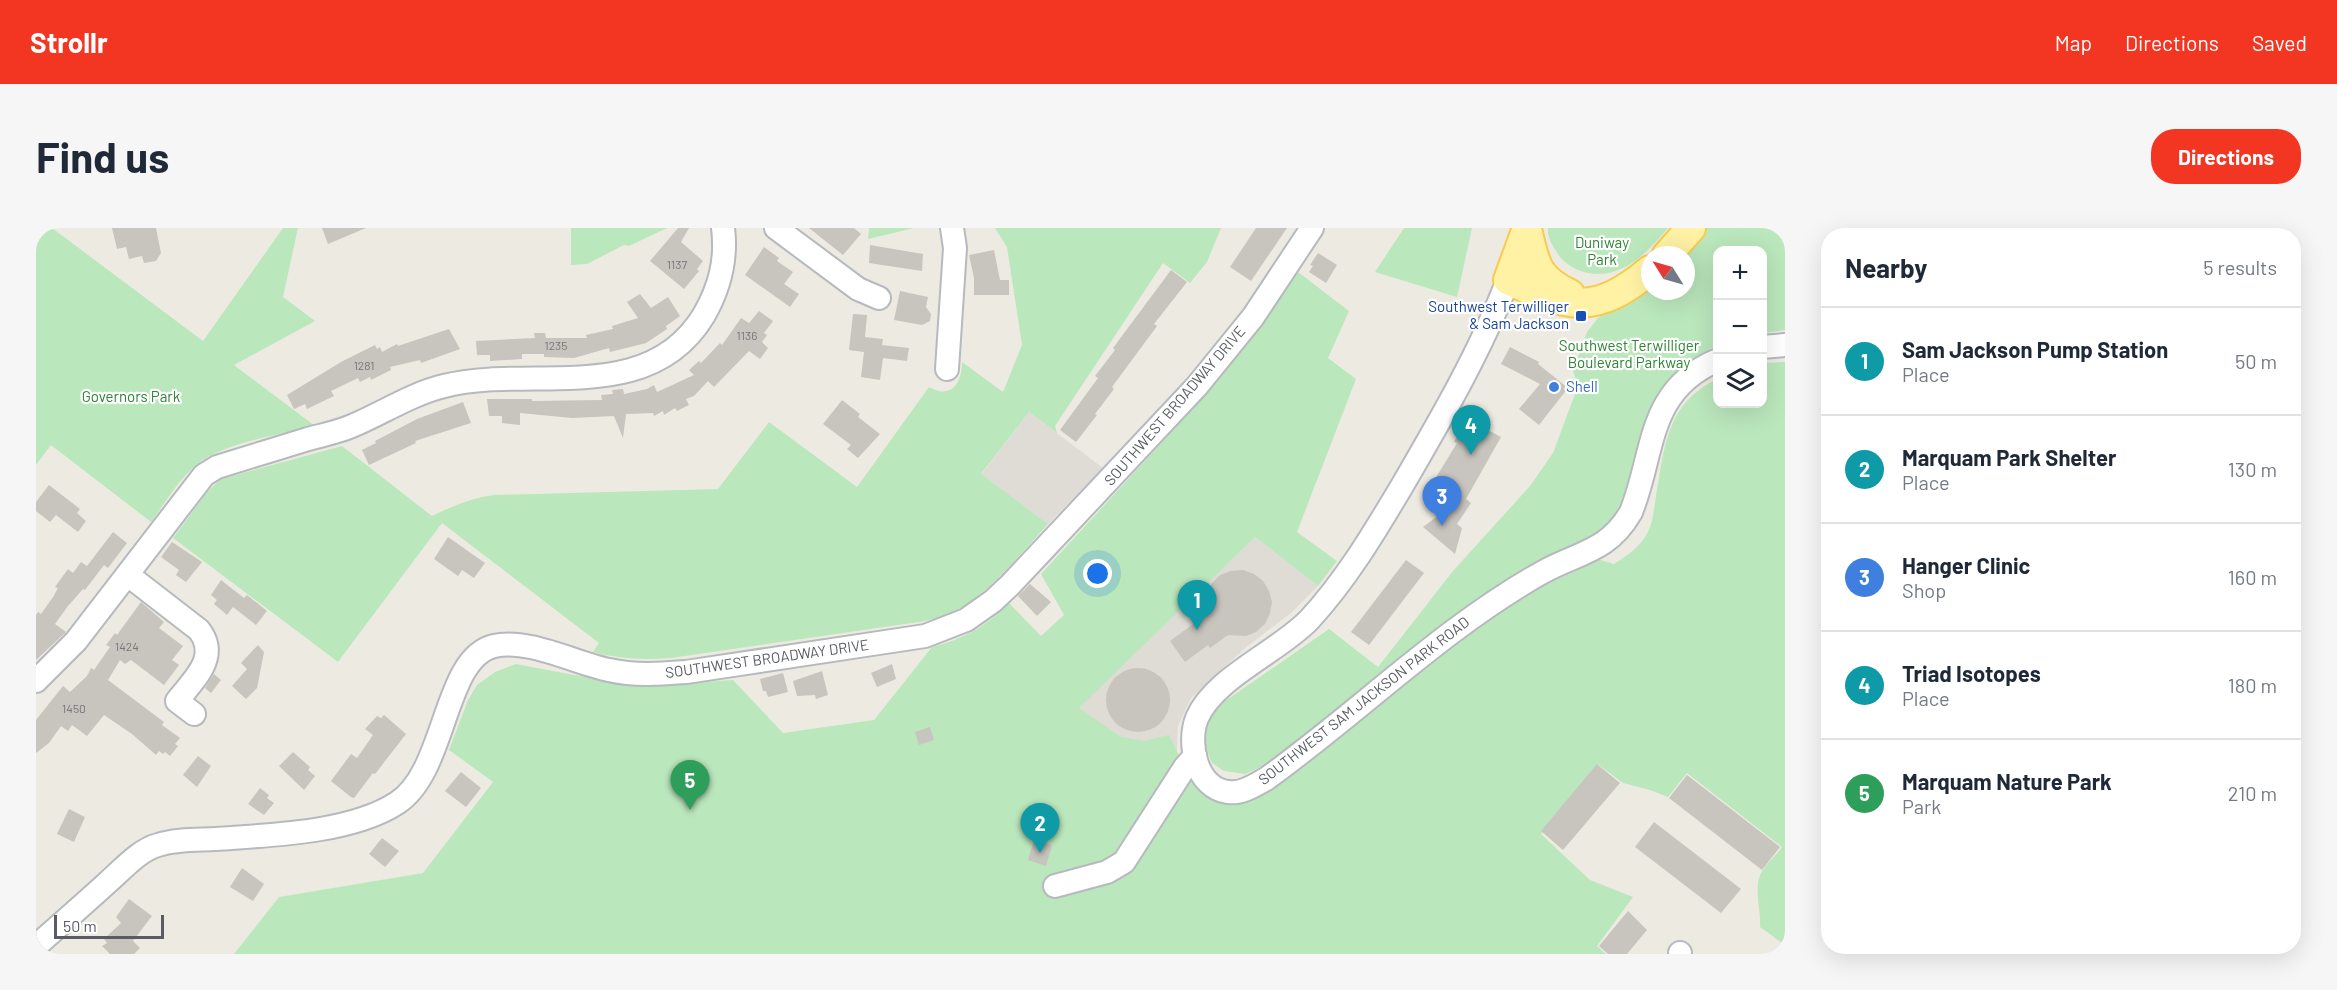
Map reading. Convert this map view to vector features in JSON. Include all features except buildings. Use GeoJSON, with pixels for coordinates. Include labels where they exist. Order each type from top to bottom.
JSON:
{"type":"FeatureCollection","features":[{"type":"Feature","properties":{"kind":"main road"},"geometry":{"type":"LineString","coordinates":[[1675,246],[1691,228]]}},
{"type":"Feature","properties":{"kind":"main road"},"geometry":{"type":"LineString","coordinates":[[1527,229],[1508,280],[1561,302],[1576,304],[1615,295],[1641,276]]}},
{"type":"Feature","properties":{"kind":"main road"},"geometry":{"type":"LineString","coordinates":[[1527,229],[1540,274],[1556,287],[1591,302]]}},
{"type":"Feature","properties":{"kind":"street"},"geometry":{"type":"LineString","coordinates":[[36,681],[76,641],[204,475],[217,467],[351,427],[421,393],[446,386],[469,382],[593,376],[631,372],[649,366],[691,333],[707,309],[717,289],[723,268],[725,249],[723,228]]}},
{"type":"Feature","properties":{"kind":"street"},"geometry":{"type":"LineString","coordinates":[[776,228],[858,289],[879,298]]}},
{"type":"Feature","properties":{"kind":"street"},"geometry":{"type":"LineString","coordinates":[[947,369],[955,248],[952,228]]}},
{"type":"Feature","properties":{"kind":"street","name":"SOUTHWEST BROADWAY DRIVE"},"geometry":{"type":"LineString","coordinates":[[36,946],[128,864],[156,845],[268,836],[319,828],[365,819],[399,802],[410,792],[430,761],[465,670],[478,655],[493,646],[523,646],[612,671],[654,675],[881,644],[925,636],[966,620],[993,601],[1010,585],[1197,386],[1252,317],[1312,228]]}},
{"type":"Feature","properties":{"kind":"street"},"geometry":{"type":"LineString","coordinates":[[1055,886],[1107,872],[1124,862],[1185,767],[1195,756],[1193,739],[1196,721],[1206,702],[1233,678],[1285,641],[1308,620],[1335,589],[1368,542],[1457,389],[1482,342],[1508,280]]}},
{"type":"Feature","properties":{"kind":"street"},"geometry":{"type":"LineString","coordinates":[[1767,347],[1785,345]]}},
{"type":"Feature","properties":{"kind":"street","name":"SOUTHWEST SAM JACKSON PARK ROAD"},"geometry":{"type":"LineString","coordinates":[[1195,756],[1204,776],[1219,789],[1228,792],[1238,791],[1256,785],[1302,753],[1483,610],[1544,571],[1605,543],[1623,525],[1631,512],[1654,428],[1663,409],[1683,384],[1698,371],[1713,363]]}},
{"type":"Feature","properties":{"kind":"street"},"geometry":{"type":"LineString","coordinates":[[128,575],[199,630],[206,640],[207,659],[177,701],[194,714]]}},
{"type":"Feature","properties":{"kind":"shaded area"},"geometry":{"type":"Polygon","coordinates":[[[1029,412],[1103,468],[1048,524],[981,475],[1029,412]]]}},
{"type":"Feature","properties":{"kind":"shaded area"},"geometry":{"type":"Polygon","coordinates":[[[1255,537],[1318,586],[1291,613],[1244,649],[1191,698],[1178,726],[1177,752],[1144,796],[1078,708],[1255,537]]]}},
{"type":"Feature","properties":{"kind":"green space","name":"Governors Park"},"geometry":{"type":"Polygon","coordinates":[[[36,228],[52,228],[203,341],[283,228],[298,228],[283,297],[315,321],[234,365],[315,426],[253,440],[208,457],[184,477],[151,522],[51,445],[36,465],[36,228]]]}},
{"type":"Feature","properties":{"kind":"green space"},"geometry":{"type":"Polygon","coordinates":[[[571,228],[667,228],[629,246],[624,245],[587,264],[571,265],[571,228]]]}},
{"type":"Feature","properties":{"kind":"green space"},"geometry":{"type":"Polygon","coordinates":[[[869,228],[914,228],[868,239],[869,228]]]}},
{"type":"Feature","properties":{"kind":"green space"},"geometry":{"type":"Polygon","coordinates":[[[995,228],[1221,228],[1207,262],[1190,283],[1163,263],[1055,426],[1057,433],[1029,412],[981,474],[1048,524],[992,584],[967,604],[946,615],[919,622],[671,658],[641,659],[612,656],[593,652],[599,643],[442,523],[338,662],[173,538],[208,491],[221,479],[342,446],[432,516],[462,503],[494,495],[718,489],[769,422],[857,487],[929,387],[944,391],[954,387],[960,376],[962,362],[1003,392],[1022,345],[1007,247],[995,228]]]}},
{"type":"Feature","properties":{"kind":"green space"},"geometry":{"type":"Polygon","coordinates":[[[1404,228],[1472,228],[1457,297],[1375,272],[1404,228]]]}},
{"type":"Feature","properties":{"kind":"green space","name":"Duniway Park"},"geometry":{"type":"Polygon","coordinates":[[[1548,228],[1668,228],[1651,246],[1641,246],[1641,256],[1633,262],[1613,272],[1601,274],[1584,272],[1566,263],[1551,243],[1548,228]]]}},
{"type":"Feature","properties":{"kind":"green space","name":"Southwest Terwilliger Boulevard Parkway"},"geometry":{"type":"Polygon","coordinates":[[[1700,228],[1785,228],[1785,330],[1767,332],[1767,246],[1713,246],[1713,347],[1686,363],[1666,386],[1651,409],[1621,503],[1609,524],[1584,541],[1543,559],[1502,585],[1382,682],[1263,766],[1245,774],[1224,771],[1212,763],[1206,748],[1204,730],[1215,708],[1329,629],[1378,667],[1453,571],[1530,486],[1553,453],[1578,386],[1573,371],[1587,332],[1598,318],[1641,289],[1641,300],[1695,300],[1695,246],[1691,246],[1700,228]]]}},
{"type":"Feature","properties":{"kind":"green space"},"geometry":{"type":"Polygon","coordinates":[[[1298,272],[1349,311],[1328,358],[1356,379],[1297,532],[1337,561],[1318,586],[1255,537],[1079,708],[1121,737],[1144,741],[1169,735],[1189,776],[1221,798],[1416,673],[1530,588],[1597,559],[1614,564],[1629,554],[1650,528],[1666,444],[1671,428],[1687,401],[1713,381],[1713,408],[1767,408],[1767,363],[1785,362],[1785,945],[1760,927],[1758,891],[1761,874],[1782,847],[1687,773],[1668,797],[1623,783],[1599,765],[1541,834],[1590,880],[1633,897],[1597,946],[1606,954],[234,954],[279,897],[423,873],[493,782],[449,750],[468,700],[477,685],[495,672],[516,664],[632,686],[733,680],[783,733],[874,720],[932,647],[974,631],[1009,603],[1041,636],[1064,615],[1041,574],[1199,402],[1269,314],[1298,272]]]}},
{"type":"Feature","properties":{"kind":"place","name":"Southwest Terwilliger & Sam Jackson"},"geometry":{"type":"Point","coordinates":[1581,316]}},
{"type":"Feature","properties":{"kind":"place","name":"Shell"},"geometry":{"type":"Point","coordinates":[1554,387]}},
{"type":"Feature","properties":{"kind":"place","name":"Triad Isotopes"},"geometry":{"type":"Point","coordinates":[1471,455]}},
{"type":"Feature","properties":{"kind":"place","name":"Hanger Clinic"},"geometry":{"type":"Point","coordinates":[1442,526]}},
{"type":"Feature","properties":{"kind":"place","name":"Sam Jackson Pump Station"},"geometry":{"type":"Point","coordinates":[1197,630]}},
{"type":"Feature","properties":{"kind":"place","name":"Marquam Nature Park"},"geometry":{"type":"Point","coordinates":[690,810]}},
{"type":"Feature","properties":{"kind":"place","name":"Marquam Park Shelter"},"geometry":{"type":"Point","coordinates":[1040,853]}}]}
